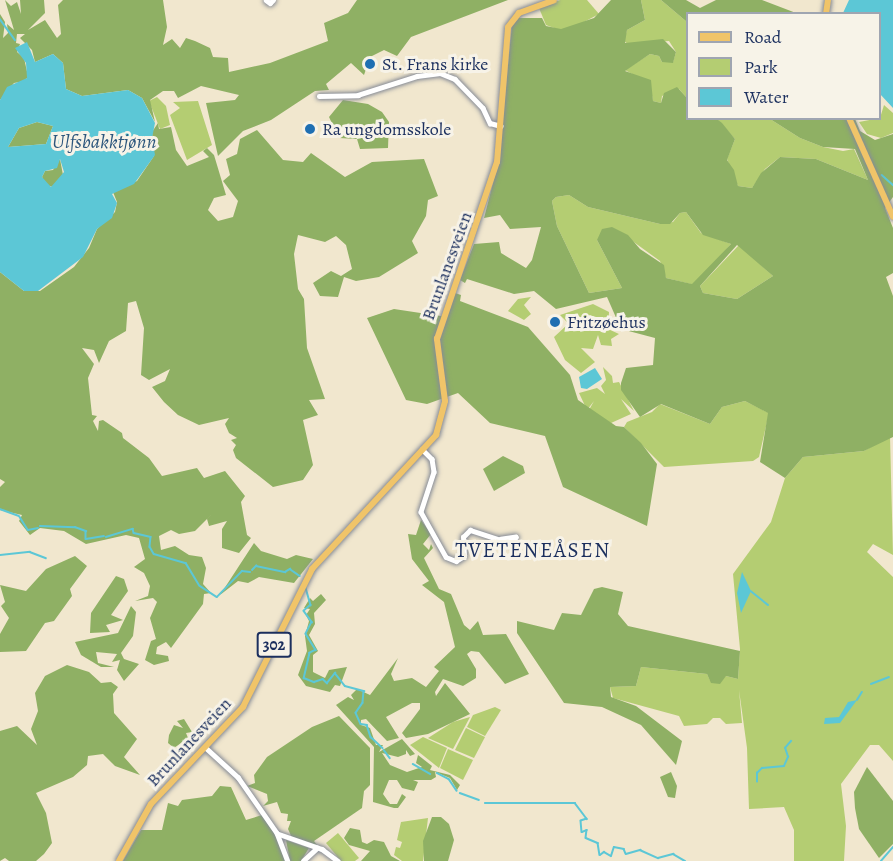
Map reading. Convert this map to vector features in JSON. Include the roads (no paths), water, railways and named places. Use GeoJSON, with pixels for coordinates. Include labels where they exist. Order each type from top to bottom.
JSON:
{"type":"FeatureCollection","features":[{"type":"Feature","properties":{"kind":"main road","name":"Brunlanesveien"},"geometry":{"type":"LineString","coordinates":[[119,861],[151,804],[248,699],[312,569],[423,450],[443,412],[445,396],[437,339],[495,167],[510,23],[519,13],[554,0]]}},
{"type":"Feature","properties":{"kind":"main road"},"geometry":{"type":"LineString","coordinates":[[850,120],[893,216]]}},
{"type":"Feature","properties":{"kind":"street"},"geometry":{"type":"LineString","coordinates":[[266,0],[270,3],[273,0]]}},
{"type":"Feature","properties":{"kind":"street"},"geometry":{"type":"LineString","coordinates":[[319,96],[358,95],[417,76],[440,74],[455,79],[483,108],[488,122],[499,126]]}},
{"type":"Feature","properties":{"kind":"street"},"geometry":{"type":"LineString","coordinates":[[423,450],[432,459],[434,472],[421,512],[446,557],[456,561],[464,556],[463,537],[470,530],[501,539]]}},
{"type":"Feature","properties":{"kind":"street"},"geometry":{"type":"LineString","coordinates":[[206,747],[238,777],[277,833],[288,861]]}},
{"type":"Feature","properties":{"kind":"street"},"geometry":{"type":"LineString","coordinates":[[277,833],[318,848],[338,861]]}},
{"type":"Feature","properties":{"kind":"street"},"geometry":{"type":"LineString","coordinates":[[303,861],[318,848]]}},
{"type":"Feature","properties":{"kind":"water"},"geometry":{"type":"Polygon","coordinates":[[[849,0],[893,0],[893,108],[881,95],[881,12],[843,12],[849,0]]]}},
{"type":"Feature","properties":{"kind":"water","name":"Ulfsbakktjønn"},"geometry":{"type":"Polygon","coordinates":[[[27,42],[35,62],[53,54],[63,63],[66,89],[82,96],[128,90],[142,98],[155,123],[152,138],[155,155],[134,184],[112,194],[117,203],[112,218],[97,229],[83,257],[38,291],[24,291],[0,272],[0,100],[7,87],[27,78],[26,63],[15,48],[27,42]],[[37,122],[19,128],[8,147],[46,144],[53,126],[37,122]],[[60,159],[57,168],[45,171],[42,177],[51,187],[64,172],[60,159]]]}},
{"type":"Feature","properties":{"kind":"water"},"geometry":{"type":"Polygon","coordinates":[[[595,368],[602,379],[587,389],[581,388],[579,377],[595,368]]]}},
{"type":"Feature","properties":{"kind":"water"},"geometry":{"type":"Polygon","coordinates":[[[742,572],[751,591],[741,613],[737,593],[742,572]]]}},
{"type":"Feature","properties":{"kind":"water"},"geometry":{"type":"Polygon","coordinates":[[[857,700],[840,723],[824,724],[825,718],[839,717],[848,702],[857,700]]]}},
{"type":"Feature","properties":{"kind":"waterway"},"geometry":{"type":"LineString","coordinates":[[0,19],[15,40]]}},
{"type":"Feature","properties":{"kind":"waterway"},"geometry":{"type":"LineString","coordinates":[[882,175],[893,185]]}},
{"type":"Feature","properties":{"kind":"waterway"},"geometry":{"type":"LineString","coordinates":[[0,509],[19,516]]}},
{"type":"Feature","properties":{"kind":"waterway"},"geometry":{"type":"LineString","coordinates":[[20,517],[28,530],[38,528]]}},
{"type":"Feature","properties":{"kind":"waterway"},"geometry":{"type":"LineString","coordinates":[[40,526],[75,527],[86,531],[86,539],[104,536]]}},
{"type":"Feature","properties":{"kind":"waterway"},"geometry":{"type":"LineString","coordinates":[[106,537],[133,529],[134,533],[151,537],[150,547],[154,554],[186,563],[199,585]]}},
{"type":"Feature","properties":{"kind":"waterway"},"geometry":{"type":"LineString","coordinates":[[0,555],[30,552],[46,558]]}},
{"type":"Feature","properties":{"kind":"waterway"},"geometry":{"type":"LineString","coordinates":[[252,570],[256,566],[285,572],[290,569],[300,576]]}},
{"type":"Feature","properties":{"kind":"waterway"},"geometry":{"type":"LineString","coordinates":[[200,586],[217,597],[242,571],[250,572]]}},
{"type":"Feature","properties":{"kind":"waterway"},"geometry":{"type":"LineString","coordinates":[[306,588],[311,605],[304,611],[312,622],[306,634],[316,650],[310,653],[304,678],[314,682],[323,679],[327,683],[335,673],[345,686],[364,691],[363,703],[356,713],[361,724],[367,725],[371,737],[383,748]]}},
{"type":"Feature","properties":{"kind":"waterway"},"geometry":{"type":"LineString","coordinates":[[751,591],[768,605]]}},
{"type":"Feature","properties":{"kind":"waterway"},"geometry":{"type":"LineString","coordinates":[[871,684],[889,677]]}},
{"type":"Feature","properties":{"kind":"waterway"},"geometry":{"type":"LineString","coordinates":[[857,700],[862,692]]}},
{"type":"Feature","properties":{"kind":"waterway"},"geometry":{"type":"LineString","coordinates":[[757,782],[757,773],[762,768],[784,766],[788,757],[785,748],[791,741]]}},
{"type":"Feature","properties":{"kind":"waterway"},"geometry":{"type":"LineString","coordinates":[[384,750],[390,758]]}},
{"type":"Feature","properties":{"kind":"waterway"},"geometry":{"type":"LineString","coordinates":[[413,764],[430,774]]}},
{"type":"Feature","properties":{"kind":"waterway"},"geometry":{"type":"LineString","coordinates":[[437,773],[449,779],[457,791]]}},
{"type":"Feature","properties":{"kind":"waterway"},"geometry":{"type":"LineString","coordinates":[[460,793],[479,800]]}},
{"type":"Feature","properties":{"kind":"waterway"},"geometry":{"type":"LineString","coordinates":[[485,803],[575,803],[587,819],[581,821],[582,832],[587,830],[586,838],[598,843],[600,855],[604,852],[611,856],[614,847],[624,849],[626,854],[640,850],[658,858],[673,854],[685,861]]}},
{"type":"Feature","properties":{"kind":"waterway"},"geometry":{"type":"LineString","coordinates":[[881,861],[893,847]]}},
{"type":"Feature","properties":{"kind":"place","name":"St. Frans kirke"},"geometry":{"type":"Point","coordinates":[370,64]}},
{"type":"Feature","properties":{"kind":"place","name":"Ra ungdomsskole"},"geometry":{"type":"Point","coordinates":[310,129]}},
{"type":"Feature","properties":{"kind":"place","name":"Fritzøehus"},"geometry":{"type":"Point","coordinates":[555,322]}},
{"type":"Feature","properties":{"kind":"district","name":"TVETENEÅSEN"},"geometry":{"type":"Point","coordinates":[533,550]}}]}
